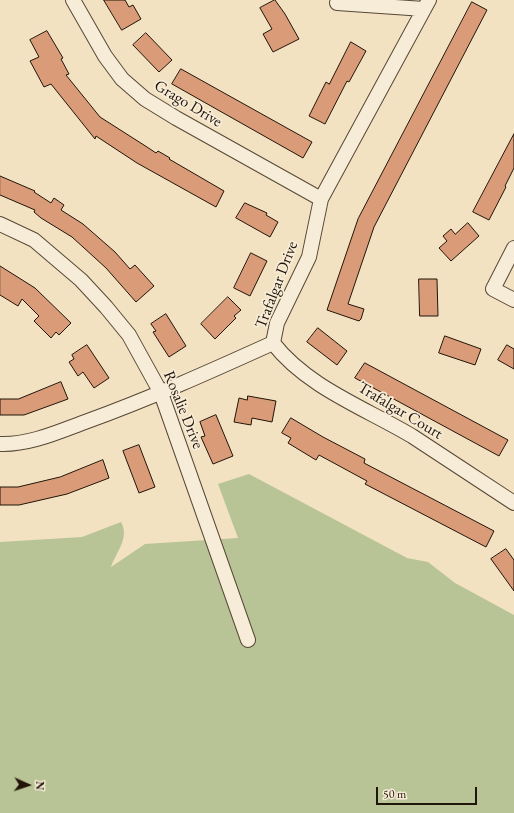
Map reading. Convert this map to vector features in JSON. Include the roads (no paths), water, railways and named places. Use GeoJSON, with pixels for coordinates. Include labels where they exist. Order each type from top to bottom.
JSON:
{"type":"FeatureCollection","features":[{"type":"Feature","properties":{"kind":"street","name":"Grago Drive"},"geometry":{"type":"LineString","coordinates":[[73,0],[105,56],[122,79],[145,99],[183,122],[321,199]]}},
{"type":"Feature","properties":{"kind":"street"},"geometry":{"type":"LineString","coordinates":[[337,2],[426,4]]}},
{"type":"Feature","properties":{"kind":"street","name":"Trafalgar Drive"},"geometry":{"type":"LineString","coordinates":[[0,444],[13,445],[43,437],[161,393],[273,343],[277,323],[309,257],[321,199],[426,4]]}},
{"type":"Feature","properties":{"kind":"street","name":"Rosalie Drive"},"geometry":{"type":"LineString","coordinates":[[0,224],[34,240],[81,280],[129,335],[161,393],[248,640]]}},
{"type":"Feature","properties":{"kind":"street"},"geometry":{"type":"LineString","coordinates":[[514,248],[493,289],[514,300]]}},
{"type":"Feature","properties":{"kind":"street","name":"Trafalgar Court"},"geometry":{"type":"LineString","coordinates":[[273,343],[281,354],[296,367],[325,387],[411,436],[514,503]]}}]}
